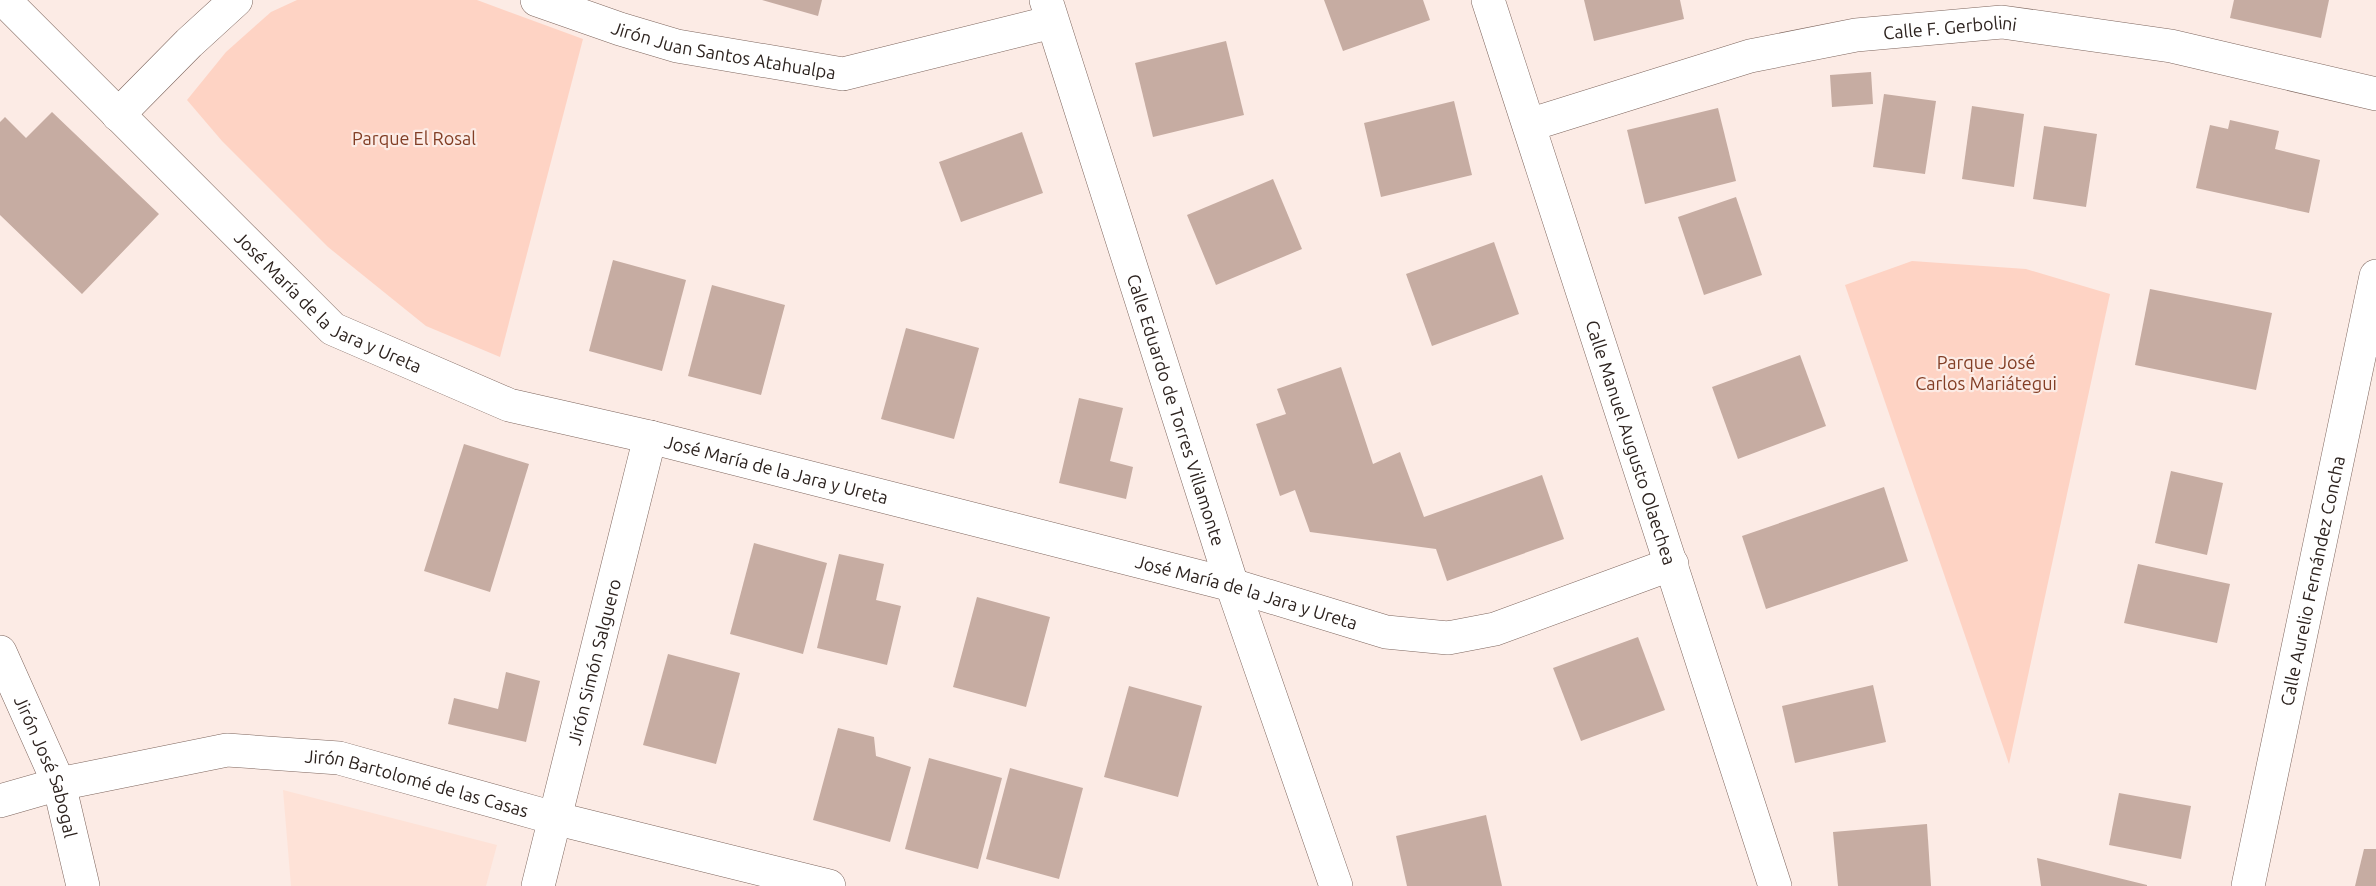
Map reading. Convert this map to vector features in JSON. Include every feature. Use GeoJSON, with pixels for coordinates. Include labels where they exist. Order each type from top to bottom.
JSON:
{"type":"FeatureCollection","features":[{"type":"Feature","properties":{"kind":"street","name":"José María de la Jara y Ureta"},"geometry":{"type":"LineString","coordinates":[[4,0],[333,329],[509,405],[650,437],[1232,585],[1386,632],[1448,638],[1495,629],[1672,564]]}},
{"type":"Feature","properties":{"kind":"street"},"geometry":{"type":"LineString","coordinates":[[118,115],[189,43],[236,0]]}},
{"type":"Feature","properties":{"kind":"street","name":"Jirón Juan Santos Atahualpa"},"geometry":{"type":"LineString","coordinates":[[537,0],[677,46],[843,74],[1049,11]]}},
{"type":"Feature","properties":{"kind":"street","name":"Calle Manuel Augusto Olaechea"},"geometry":{"type":"LineString","coordinates":[[1488,0],[1776,886]]}},
{"type":"Feature","properties":{"kind":"street","name":"Calle Eduardo de Torres Villamonte"},"geometry":{"type":"LineString","coordinates":[[1049,11],[1232,585],[1336,886]]}},
{"type":"Feature","properties":{"kind":"street","name":"Calle F. Gerbolini"},"geometry":{"type":"LineString","coordinates":[[1529,125],[1750,56],[1856,35],[2002,22],[2171,46],[2376,94]]}},
{"type":"Feature","properties":{"kind":"street","name":"Calle Aurelio Fernández Concha"},"geometry":{"type":"LineString","coordinates":[[2248,886],[2376,276]]}},
{"type":"Feature","properties":{"kind":"street","name":"Jirón Simón Salguero"},"geometry":{"type":"LineString","coordinates":[[538,886],[650,437]]}},
{"type":"Feature","properties":{"kind":"street","name":"Jirón José Sabogal"},"geometry":{"type":"LineString","coordinates":[[0,652],[59,784],[83,886]]}},
{"type":"Feature","properties":{"kind":"street","name":"Jirón Bartolomé de las Casas"},"geometry":{"type":"LineString","coordinates":[[0,801],[59,784],[227,750],[339,758],[554,818],[829,886]]}},
{"type":"Feature","properties":{"kind":"shaded area"},"geometry":{"type":"Polygon","coordinates":[[[283,790],[497,845],[486,886],[291,886],[283,790]]]}},
{"type":"Feature","properties":{"kind":"green space","name":"Parque El Rosal"},"geometry":{"type":"Polygon","coordinates":[[[297,0],[477,0],[583,39],[500,357],[426,326],[328,247],[222,141],[187,100],[226,52],[271,12],[297,0]]]}},
{"type":"Feature","properties":{"kind":"green space","name":"Parque José Carlos Mariátegui"},"geometry":{"type":"Polygon","coordinates":[[[1912,261],[2026,269],[2110,294],[2009,764],[1845,285],[1912,261]]]}},
{"type":"Feature","properties":{"kind":"building"},"geometry":{"type":"Polygon","coordinates":[[[762,0],[822,0],[818,16],[762,0]]]}},
{"type":"Feature","properties":{"kind":"building"},"geometry":{"type":"Polygon","coordinates":[[[1324,0],[1423,0],[1430,20],[1343,51],[1324,0]]]}},
{"type":"Feature","properties":{"kind":"building"},"geometry":{"type":"Polygon","coordinates":[[[1584,0],[1680,0],[1684,19],[1594,41],[1584,0]]]}},
{"type":"Feature","properties":{"kind":"building"},"geometry":{"type":"Polygon","coordinates":[[[2234,0],[2329,0],[2321,38],[2230,18],[2234,0]]]}},
{"type":"Feature","properties":{"kind":"building"},"geometry":{"type":"Polygon","coordinates":[[[1226,41],[1244,115],[1153,137],[1135,63],[1226,41]]]}},
{"type":"Feature","properties":{"kind":"building"},"geometry":{"type":"Polygon","coordinates":[[[1871,72],[1873,104],[1832,107],[1830,75],[1871,72]]]}},
{"type":"Feature","properties":{"kind":"building"},"geometry":{"type":"Polygon","coordinates":[[[1884,94],[1936,101],[1925,174],[1873,167],[1884,94]]]}},
{"type":"Feature","properties":{"kind":"building"},"geometry":{"type":"Polygon","coordinates":[[[1454,101],[1472,175],[1381,197],[1364,123],[1454,101]]]}},
{"type":"Feature","properties":{"kind":"building"},"geometry":{"type":"Polygon","coordinates":[[[1972,106],[2024,114],[2014,187],[1962,179],[1972,106]]]}},
{"type":"Feature","properties":{"kind":"building"},"geometry":{"type":"Polygon","coordinates":[[[1718,108],[1736,181],[1645,204],[1627,130],[1718,108]]]}},
{"type":"Feature","properties":{"kind":"building"},"geometry":{"type":"Polygon","coordinates":[[[52,112],[159,214],[82,294],[0,215],[0,122],[5,117],[26,138],[52,112]]]}},
{"type":"Feature","properties":{"kind":"building"},"geometry":{"type":"Polygon","coordinates":[[[2230,120],[2279,131],[2275,149],[2320,160],[2309,213],[2196,188],[2210,125],[2228,129],[2230,120]]]}},
{"type":"Feature","properties":{"kind":"building"},"geometry":{"type":"Polygon","coordinates":[[[2044,126],[2097,134],[2086,207],[2033,199],[2044,126]]]}},
{"type":"Feature","properties":{"kind":"building"},"geometry":{"type":"Polygon","coordinates":[[[1022,132],[1043,193],[961,222],[939,162],[1022,132]]]}},
{"type":"Feature","properties":{"kind":"building"},"geometry":{"type":"Polygon","coordinates":[[[1273,179],[1302,249],[1216,285],[1187,215],[1273,179]]]}},
{"type":"Feature","properties":{"kind":"building"},"geometry":{"type":"Polygon","coordinates":[[[1736,197],[1762,275],[1704,295],[1678,217],[1736,197]]]}},
{"type":"Feature","properties":{"kind":"building"},"geometry":{"type":"Polygon","coordinates":[[[1494,242],[1519,314],[1432,346],[1406,274],[1494,242]]]}},
{"type":"Feature","properties":{"kind":"building"},"geometry":{"type":"Polygon","coordinates":[[[613,260],[686,280],[662,371],[589,351],[613,260]]]}},
{"type":"Feature","properties":{"kind":"building"},"geometry":{"type":"Polygon","coordinates":[[[712,285],[785,305],[761,395],[688,376],[712,285]]]}},
{"type":"Feature","properties":{"kind":"building"},"geometry":{"type":"Polygon","coordinates":[[[2150,289],[2272,313],[2256,390],[2135,365],[2150,289]]]}},
{"type":"Feature","properties":{"kind":"building"},"geometry":{"type":"Polygon","coordinates":[[[906,328],[979,348],[954,439],[881,419],[906,328]]]}},
{"type":"Feature","properties":{"kind":"building"},"geometry":{"type":"Polygon","coordinates":[[[1800,355],[1826,426],[1738,459],[1712,387],[1800,355]]]}},
{"type":"Feature","properties":{"kind":"building"},"geometry":{"type":"Polygon","coordinates":[[[1341,367],[1373,464],[1400,452],[1424,517],[1542,475],[1564,539],[1447,581],[1436,549],[1310,532],[1295,490],[1280,496],[1256,424],[1286,414],[1277,389],[1341,367]]]}},
{"type":"Feature","properties":{"kind":"building"},"geometry":{"type":"Polygon","coordinates":[[[1079,398],[1123,408],[1110,461],[1133,467],[1126,499],[1059,483],[1079,398]]]}},
{"type":"Feature","properties":{"kind":"building"},"geometry":{"type":"Polygon","coordinates":[[[464,444],[529,464],[490,592],[424,571],[464,444]]]}},
{"type":"Feature","properties":{"kind":"building"},"geometry":{"type":"Polygon","coordinates":[[[2171,471],[2223,483],[2207,555],[2155,543],[2171,471]]]}},
{"type":"Feature","properties":{"kind":"building"},"geometry":{"type":"Polygon","coordinates":[[[1884,487],[1908,561],[1766,609],[1742,536],[1884,487]]]}},
{"type":"Feature","properties":{"kind":"building"},"geometry":{"type":"Polygon","coordinates":[[[754,543],[827,563],[803,654],[730,634],[754,543]]]}},
{"type":"Feature","properties":{"kind":"building"},"geometry":{"type":"Polygon","coordinates":[[[839,554],[884,564],[876,600],[901,606],[887,665],[817,648],[839,554]]]}},
{"type":"Feature","properties":{"kind":"building"},"geometry":{"type":"Polygon","coordinates":[[[2138,564],[2230,584],[2217,643],[2124,623],[2138,564]]]}},
{"type":"Feature","properties":{"kind":"building"},"geometry":{"type":"Polygon","coordinates":[[[977,597],[1050,617],[1026,707],[953,687],[977,597]]]}},
{"type":"Feature","properties":{"kind":"building"},"geometry":{"type":"Polygon","coordinates":[[[1638,637],[1665,710],[1581,741],[1553,668],[1638,637]]]}},
{"type":"Feature","properties":{"kind":"building"},"geometry":{"type":"Polygon","coordinates":[[[668,654],[740,673],[716,764],[643,745],[668,654]]]}},
{"type":"Feature","properties":{"kind":"building"},"geometry":{"type":"Polygon","coordinates":[[[506,672],[540,681],[526,742],[448,724],[454,698],[498,709],[506,672]]]}},
{"type":"Feature","properties":{"kind":"building"},"geometry":{"type":"Polygon","coordinates":[[[1873,685],[1886,742],[1795,763],[1782,706],[1873,685]]]}},
{"type":"Feature","properties":{"kind":"building"},"geometry":{"type":"Polygon","coordinates":[[[1129,686],[1202,706],[1178,797],[1104,777],[1129,686]]]}},
{"type":"Feature","properties":{"kind":"building"},"geometry":{"type":"Polygon","coordinates":[[[838,728],[874,737],[876,756],[911,767],[890,842],[813,820],[838,728]]]}},
{"type":"Feature","properties":{"kind":"building"},"geometry":{"type":"Polygon","coordinates":[[[929,758],[1002,778],[978,869],[905,849],[929,758]]]}},
{"type":"Feature","properties":{"kind":"building"},"geometry":{"type":"Polygon","coordinates":[[[1010,768],[1083,788],[1059,879],[986,859],[1010,768]]]}},
{"type":"Feature","properties":{"kind":"building"},"geometry":{"type":"Polygon","coordinates":[[[2119,793],[2191,806],[2181,859],[2109,845],[2119,793]]]}},
{"type":"Feature","properties":{"kind":"building"},"geometry":{"type":"Polygon","coordinates":[[[1486,815],[1502,886],[1407,886],[1396,836],[1486,815]]]}},
{"type":"Feature","properties":{"kind":"building"},"geometry":{"type":"Polygon","coordinates":[[[1927,824],[1931,886],[1838,886],[1833,832],[1927,824]]]}},
{"type":"Feature","properties":{"kind":"building"},"geometry":{"type":"Polygon","coordinates":[[[2364,849],[2376,849],[2376,886],[2355,886],[2364,849]]]}},
{"type":"Feature","properties":{"kind":"building"},"geometry":{"type":"Polygon","coordinates":[[[2037,858],[2147,885],[2147,886],[2041,886],[2037,858]]]}}]}
